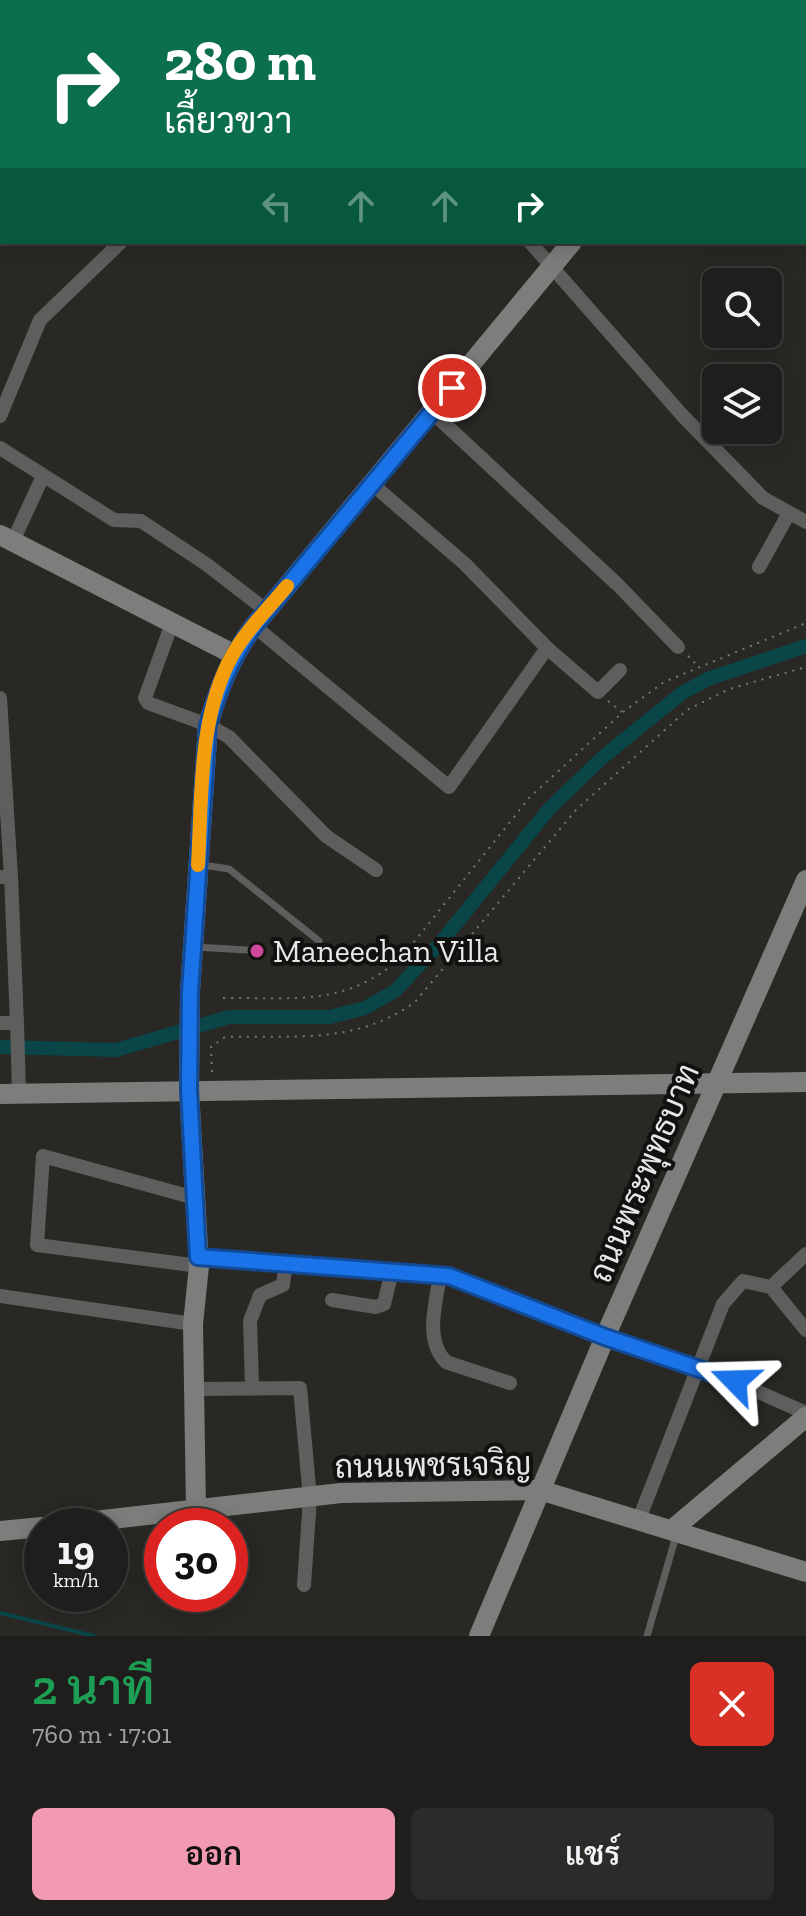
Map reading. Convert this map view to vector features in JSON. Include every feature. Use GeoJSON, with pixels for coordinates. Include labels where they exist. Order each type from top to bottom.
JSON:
{"type":"FeatureCollection","features":[{"type":"Feature","properties":{"kind":"street"},"geometry":{"type":"LineString","coordinates":[[0,416],[40,320],[119,244]]}},
{"type":"Feature","properties":{"kind":"street"},"geometry":{"type":"LineString","coordinates":[[532,244],[692,426],[763,498],[806,522]]}},
{"type":"Feature","properties":{"kind":"street"},"geometry":{"type":"LineString","coordinates":[[196,1508],[193,1324],[199,1262],[189,1056],[190,992],[208,725],[233,654],[260,618],[570,244]]}},
{"type":"Feature","properties":{"kind":"street"},"geometry":{"type":"LineString","coordinates":[[432,412],[618,585],[678,647]]}},
{"type":"Feature","properties":{"kind":"street"},"geometry":{"type":"LineString","coordinates":[[0,448],[114,520],[141,521],[206,564],[260,618],[449,787],[547,648]]}},
{"type":"Feature","properties":{"kind":"street"},"geometry":{"type":"LineString","coordinates":[[43,476],[7,538],[233,654]]}},
{"type":"Feature","properties":{"kind":"street"},"geometry":{"type":"LineString","coordinates":[[372,484],[465,564],[547,648],[598,692],[620,670]]}},
{"type":"Feature","properties":{"kind":"street"},"geometry":{"type":"LineString","coordinates":[[759,567],[789,513]]}},
{"type":"Feature","properties":{"kind":"street"},"geometry":{"type":"LineString","coordinates":[[172,623],[145,698],[152,706],[208,725],[244,751],[326,836],[376,870]]}},
{"type":"Feature","properties":{"kind":"street"},"geometry":{"type":"LineString","coordinates":[[0,698],[5,877],[17,1026],[13,1090],[806,1082]]}},
{"type":"Feature","properties":{"kind":"street","name":"ถนนพระพุทธบาท"},"geometry":{"type":"LineString","coordinates":[[479,1636],[715,1082],[806,880]]}},
{"type":"Feature","properties":{"kind":"street"},"geometry":{"type":"LineString","coordinates":[[0,1023],[17,1026]]}},
{"type":"Feature","properties":{"kind":"street"},"geometry":{"type":"LineString","coordinates":[[195,1198],[43,1156],[37,1245],[199,1262],[286,1262],[440,1275],[605,1337],[697,1366],[806,1415],[675,1530]]}},
{"type":"Feature","properties":{"kind":"street"},"geometry":{"type":"LineString","coordinates":[[771,1287],[806,1254]]}},
{"type":"Feature","properties":{"kind":"street"},"geometry":{"type":"LineString","coordinates":[[252,1387],[253,1311],[260,1295],[283,1285],[286,1262]]}},
{"type":"Feature","properties":{"kind":"street"},"geometry":{"type":"LineString","coordinates":[[332,1300],[376,1307],[384,1304],[392,1271]]}},
{"type":"Feature","properties":{"kind":"street"},"geometry":{"type":"LineString","coordinates":[[440,1275],[433,1327],[438,1354],[446,1362],[510,1383]]}},
{"type":"Feature","properties":{"kind":"street"},"geometry":{"type":"LineString","coordinates":[[639,1519],[723,1304],[743,1281],[771,1287],[806,1330]]}},
{"type":"Feature","properties":{"kind":"street"},"geometry":{"type":"LineString","coordinates":[[0,1296],[193,1324]]}},
{"type":"Feature","properties":{"kind":"street"},"geometry":{"type":"LineString","coordinates":[[195,1389],[300,1388],[310,1498],[304,1585]]}},
{"type":"Feature","properties":{"kind":"street","name":"ถนนเพชรเจริญ"},"geometry":{"type":"LineString","coordinates":[[215,1508],[341,1493],[540,1490],[806,1572]]}},
{"type":"Feature","properties":{"kind":"street"},"geometry":{"type":"LineString","coordinates":[[0,1531],[24,1529]]}},
{"type":"Feature","properties":{"kind":"lane"},"geometry":{"type":"LineString","coordinates":[[198,865],[229,869],[319,941]]}},
{"type":"Feature","properties":{"kind":"lane"},"geometry":{"type":"LineString","coordinates":[[193,947],[247,950]]}},
{"type":"Feature","properties":{"kind":"lane"},"geometry":{"type":"LineString","coordinates":[[647,1636],[675,1530]]}},
{"type":"Feature","properties":{"kind":"path"},"geometry":{"type":"LineString","coordinates":[[223,998],[315,997],[351,992],[380,977],[402,957],[530,797],[623,712],[664,682],[806,623]]}},
{"type":"Feature","properties":{"kind":"path"},"geometry":{"type":"LineString","coordinates":[[213,1090],[211,1047],[225,1037],[353,1031],[391,1019],[415,1002],[576,810],[687,710],[729,689],[806,667]]}},
{"type":"Feature","properties":{"kind":"path"},"geometry":{"type":"LineString","coordinates":[[598,692],[623,712]]}},
{"type":"Feature","properties":{"kind":"waterway"},"geometry":{"type":"LineString","coordinates":[[0,1047],[116,1050],[229,1017],[330,1017],[365,1008],[395,991],[442,941],[549,809],[603,757],[682,693],[708,679],[806,646]]}},
{"type":"Feature","properties":{"kind":"waterway"},"geometry":{"type":"LineString","coordinates":[[0,1613],[94,1636]]}},
{"type":"Feature","properties":{"kind":"slow traffic"},"geometry":{"type":"LineString","coordinates":[[198,865],[208,725],[220,685],[233,654],[287,586]]}},
{"type":"Feature","properties":{"kind":"place","name":"Maneechan Villa"},"geometry":{"type":"Point","coordinates":[257,951]}},
{"type":"Feature","properties":{"kind":"route"},"geometry":{"type":"LineString","coordinates":[[452,388],[233,654],[208,725],[190,992],[189,1090],[198,1257],[449,1276],[605,1337],[735,1381]]}}]}
